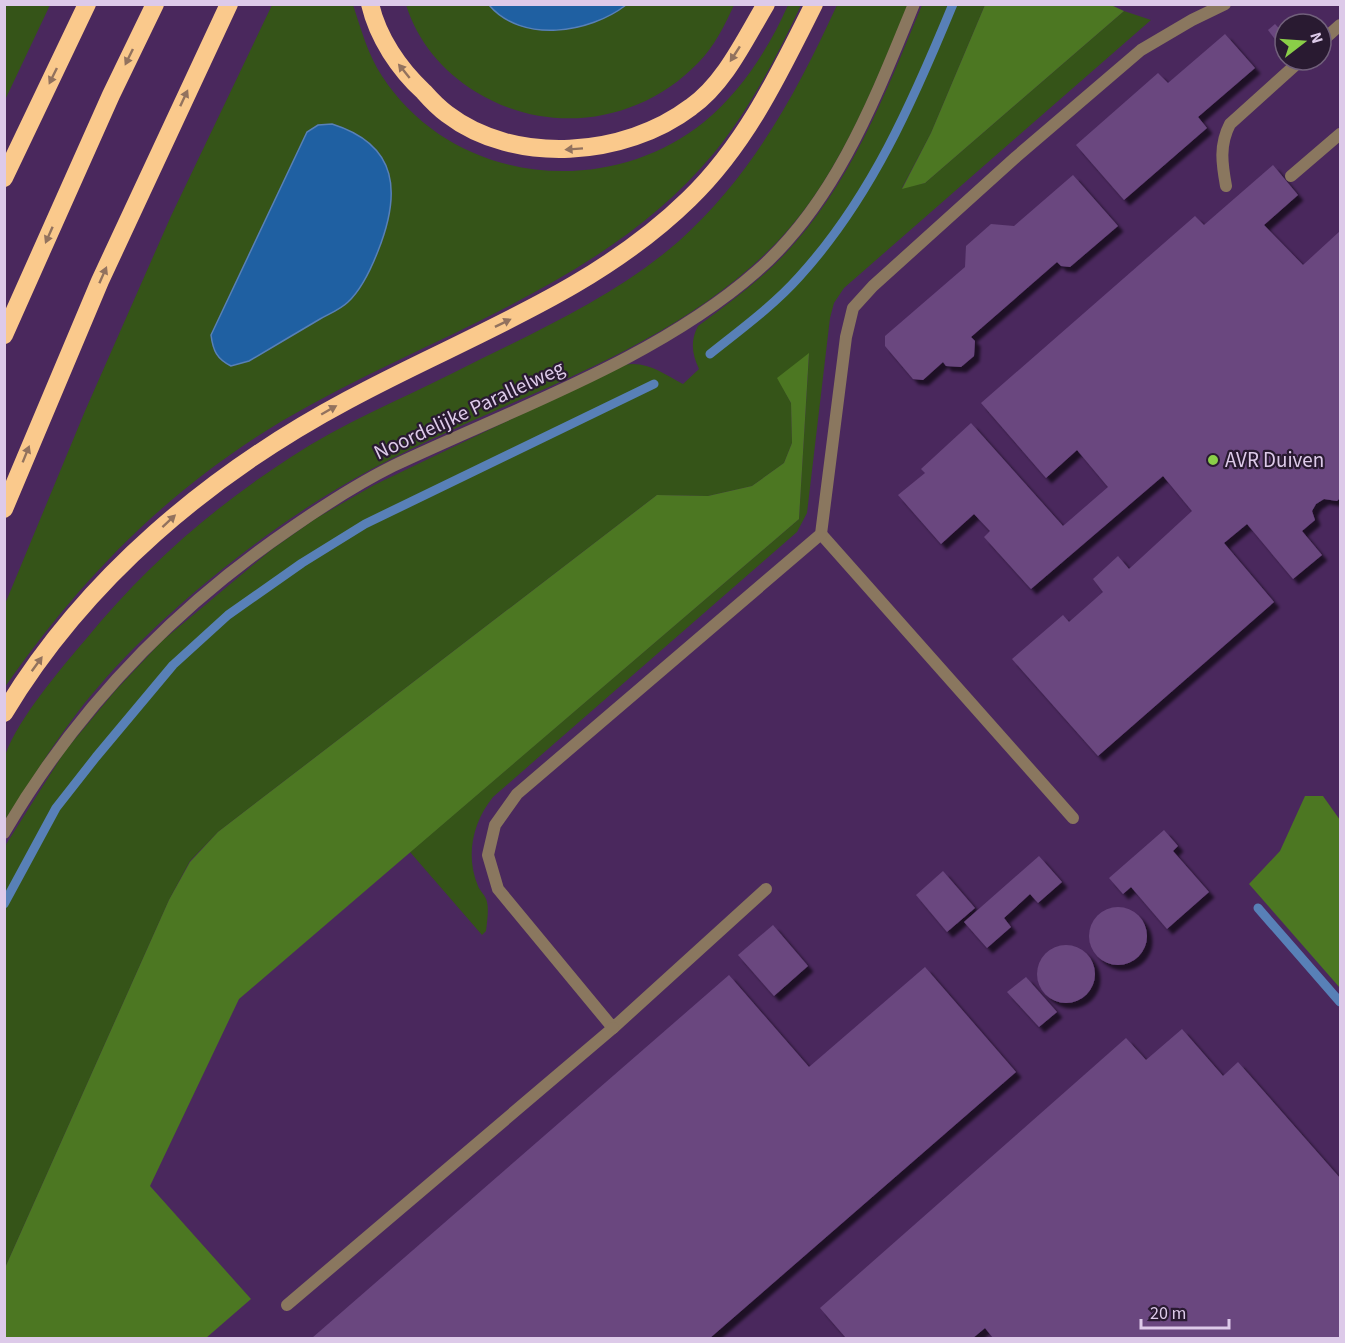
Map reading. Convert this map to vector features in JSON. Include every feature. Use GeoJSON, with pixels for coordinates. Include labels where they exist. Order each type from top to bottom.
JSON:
{"type":"FeatureCollection","features":[{"type":"Feature","properties":{"kind":"highway"},"geometry":{"type":"LineString","coordinates":[[4,178],[87,4]]}},
{"type":"Feature","properties":{"kind":"highway"},"geometry":{"type":"LineString","coordinates":[[4,335],[111,94],[155,4]]}},
{"type":"Feature","properties":{"kind":"highway"},"geometry":{"type":"LineString","coordinates":[[4,508],[100,281],[229,4]]}},
{"type":"Feature","properties":{"kind":"highway"},"geometry":{"type":"LineString","coordinates":[[370,4],[391,55],[414,84],[448,115],[501,140],[543,148],[572,150],[613,144],[652,129],[692,107],[721,77],[766,4]]}},
{"type":"Feature","properties":{"kind":"highway"},"geometry":{"type":"LineString","coordinates":[[4,712],[57,635],[121,566],[191,501],[264,448],[329,410],[512,319],[603,268],[657,229],[691,198],[747,130],[776,80],[814,4]]}},
{"type":"Feature","properties":{"kind":"street","name":"Noordelijke Parallelweg"},"geometry":{"type":"LineString","coordinates":[[4,833],[63,742],[112,681],[176,618],[270,542],[325,505],[389,468],[668,336],[758,270],[795,230],[835,174],[877,94],[914,4]]}},
{"type":"Feature","properties":{"kind":"street"},"geometry":{"type":"LineString","coordinates":[[613,1028],[498,889],[488,855],[495,825],[517,794],[820,534],[846,337],[853,308],[873,286],[1016,157],[1141,50],[1192,20],[1225,4]]}},
{"type":"Feature","properties":{"kind":"street"},"geometry":{"type":"LineString","coordinates":[[1226,186],[1222,148],[1224,136],[1230,124],[1288,72]]}},
{"type":"Feature","properties":{"kind":"street"},"geometry":{"type":"LineString","coordinates":[[1291,176],[1341,134]]}},
{"type":"Feature","properties":{"kind":"street"},"geometry":{"type":"LineString","coordinates":[[820,534],[1073,818]]}},
{"type":"Feature","properties":{"kind":"street"},"geometry":{"type":"LineString","coordinates":[[287,1305],[613,1028],[766,890]]}},
{"type":"Feature","properties":{"kind":"green space"},"geometry":{"type":"Polygon","coordinates":[[[4,5],[50,5],[5,100],[4,5]]]}},
{"type":"Feature","properties":{"kind":"green space"},"geometry":{"type":"Polygon","coordinates":[[[272,5],[353,5],[369,51],[382,76],[412,112],[448,140],[489,159],[533,169],[578,171],[622,163],[665,147],[704,122],[730,97],[753,68],[788,5],[801,5],[772,63],[727,136],[670,199],[620,239],[567,274],[511,305],[338,390],[282,421],[201,476],[129,539],[96,573],[64,609],[5,687],[5,604],[85,411],[171,216],[272,5]]]}},
{"type":"Feature","properties":{"kind":"green space"},"geometry":{"type":"Polygon","coordinates":[[[406,5],[734,5],[709,50],[674,84],[649,99],[621,111],[592,117],[562,118],[533,115],[504,106],[464,84],[442,65],[424,43],[406,5]]]}},
{"type":"Feature","properties":{"kind":"green space"},"geometry":{"type":"Polygon","coordinates":[[[837,5],[908,5],[854,129],[820,188],[778,241],[733,282],[683,317],[630,348],[406,452],[352,480],[285,522],[251,547],[184,601],[124,658],[61,735],[5,820],[4,759],[20,725],[76,651],[156,563],[234,497],[310,445],[599,298],[679,241],[705,216],[751,161],[789,101],[837,5]]]}},
{"type":"Feature","properties":{"kind":"green space"},"geometry":{"type":"Polygon","coordinates":[[[922,5],[985,5],[931,133],[902,188],[925,183],[1124,11],[1151,20],[844,288],[834,303],[830,318],[807,513],[797,532],[493,797],[480,817],[472,851],[474,874],[488,905],[486,931],[482,935],[410,852],[799,519],[809,354],[778,378],[791,403],[792,443],[784,463],[752,486],[708,496],[657,495],[218,832],[190,861],[169,900],[5,1268],[5,846],[65,751],[115,691],[162,641],[271,550],[315,519],[374,485],[624,365],[647,366],[683,384],[699,369],[693,348],[698,326],[746,290],[773,266],[799,238],[843,176],[878,109],[922,5]]]}},
{"type":"Feature","properties":{"kind":"green space"},"geometry":{"type":"Polygon","coordinates":[[[985,5],[1111,5],[1124,11],[925,183],[902,189],[931,133],[985,5]]]}},
{"type":"Feature","properties":{"kind":"green space"},"geometry":{"type":"Polygon","coordinates":[[[809,353],[799,519],[239,999],[150,1186],[251,1299],[206,1338],[5,1338],[5,1268],[169,900],[190,862],[218,832],[657,495],[708,496],[752,486],[784,463],[792,443],[791,403],[777,378],[809,353]]]}},
{"type":"Feature","properties":{"kind":"green space"},"geometry":{"type":"Polygon","coordinates":[[[1305,796],[1323,796],[1340,820],[1340,988],[1249,884],[1280,851],[1305,796]]]}},
{"type":"Feature","properties":{"kind":"water"},"geometry":{"type":"Polygon","coordinates":[[[489,5],[626,5],[611,15],[576,28],[537,30],[503,17],[489,5]]]}},
{"type":"Feature","properties":{"kind":"water"},"geometry":{"type":"Polygon","coordinates":[[[332,124],[354,133],[371,145],[382,158],[389,174],[390,210],[375,258],[362,285],[345,305],[249,361],[231,366],[216,354],[211,335],[307,132],[318,125],[332,124]]]}},
{"type":"Feature","properties":{"kind":"building"},"geometry":{"type":"Polygon","coordinates":[[[1273,26],[1273,37],[1268,30],[1273,26]]]}},
{"type":"Feature","properties":{"kind":"building"},"geometry":{"type":"Polygon","coordinates":[[[1225,34],[1255,68],[1198,117],[1207,128],[1124,200],[1076,145],[1158,73],[1168,83],[1225,34]]]}},
{"type":"Feature","properties":{"kind":"building","name":"AVR Duiven"},"geometry":{"type":"Polygon","coordinates":[[[1273,165],[1298,195],[1264,225],[1303,265],[1340,231],[1340,498],[1337,501],[1324,499],[1316,504],[1312,511],[1315,520],[1302,531],[1322,555],[1293,579],[1247,524],[1224,543],[1274,602],[1098,756],[1012,659],[1063,615],[1069,622],[1103,592],[1093,579],[1118,556],[1129,569],[1192,511],[1163,476],[1031,589],[984,537],[990,531],[974,514],[941,544],[898,495],[925,473],[921,469],[971,423],[1063,526],[1108,487],[1077,450],[1046,478],[981,403],[1195,216],[1204,225],[1273,165]]]}},
{"type":"Feature","properties":{"kind":"building"},"geometry":{"type":"Polygon","coordinates":[[[1073,175],[1118,226],[1070,267],[1061,266],[1057,262],[971,337],[975,341],[974,356],[961,367],[946,366],[943,362],[923,380],[913,379],[885,346],[885,336],[965,267],[966,246],[991,224],[1014,226],[1073,175]]]}},
{"type":"Feature","properties":{"kind":"building"},"geometry":{"type":"Polygon","coordinates":[[[1164,830],[1178,846],[1173,851],[1209,892],[1167,929],[1131,887],[1123,894],[1109,878],[1164,830]]]}},
{"type":"Feature","properties":{"kind":"building"},"geometry":{"type":"Polygon","coordinates":[[[1039,856],[1062,882],[1038,903],[1030,894],[1004,918],[1011,927],[987,948],[964,922],[1039,856]]]}},
{"type":"Feature","properties":{"kind":"building"},"geometry":{"type":"Polygon","coordinates":[[[943,871],[975,908],[947,932],[916,895],[943,871]]]}},
{"type":"Feature","properties":{"kind":"building"},"geometry":{"type":"Polygon","coordinates":[[[1118,907],[1129,909],[1142,920],[1147,936],[1145,947],[1134,960],[1118,965],[1107,963],[1094,952],[1089,936],[1091,925],[1102,912],[1118,907]]]}},
{"type":"Feature","properties":{"kind":"building"},"geometry":{"type":"Polygon","coordinates":[[[773,925],[808,966],[774,996],[738,955],[773,925]]]}},
{"type":"Feature","properties":{"kind":"building"},"geometry":{"type":"Polygon","coordinates":[[[1066,945],[1077,947],[1090,958],[1095,974],[1093,985],[1082,998],[1066,1003],[1055,1001],[1042,990],[1037,974],[1039,963],[1050,950],[1066,945]]]}},
{"type":"Feature","properties":{"kind":"building"},"geometry":{"type":"Polygon","coordinates":[[[925,967],[1016,1072],[710,1338],[312,1338],[729,975],[809,1067],[925,967]]]}},
{"type":"Feature","properties":{"kind":"building"},"geometry":{"type":"Polygon","coordinates":[[[1026,977],[1057,1012],[1039,1027],[1007,992],[1026,977]]]}},
{"type":"Feature","properties":{"kind":"building"},"geometry":{"type":"Polygon","coordinates":[[[1182,1029],[1223,1076],[1238,1062],[1340,1178],[1340,1338],[993,1338],[985,1328],[973,1338],[846,1338],[820,1308],[1126,1038],[1146,1060],[1182,1029]]]}},
{"type":"Feature","properties":{"kind":"waterway"},"geometry":{"type":"LineString","coordinates":[[710,354],[789,288],[825,247],[848,215],[906,112],[953,4]]}},
{"type":"Feature","properties":{"kind":"waterway"},"geometry":{"type":"LineString","coordinates":[[4,904],[56,808],[173,665],[228,615],[302,563],[365,524],[654,384]]}},
{"type":"Feature","properties":{"kind":"waterway"},"geometry":{"type":"LineString","coordinates":[[1258,908],[1340,1002]]}},
{"type":"Feature","properties":{"kind":"place","name":"AVR Duiven"},"geometry":{"type":"Point","coordinates":[1213,460]}}]}
